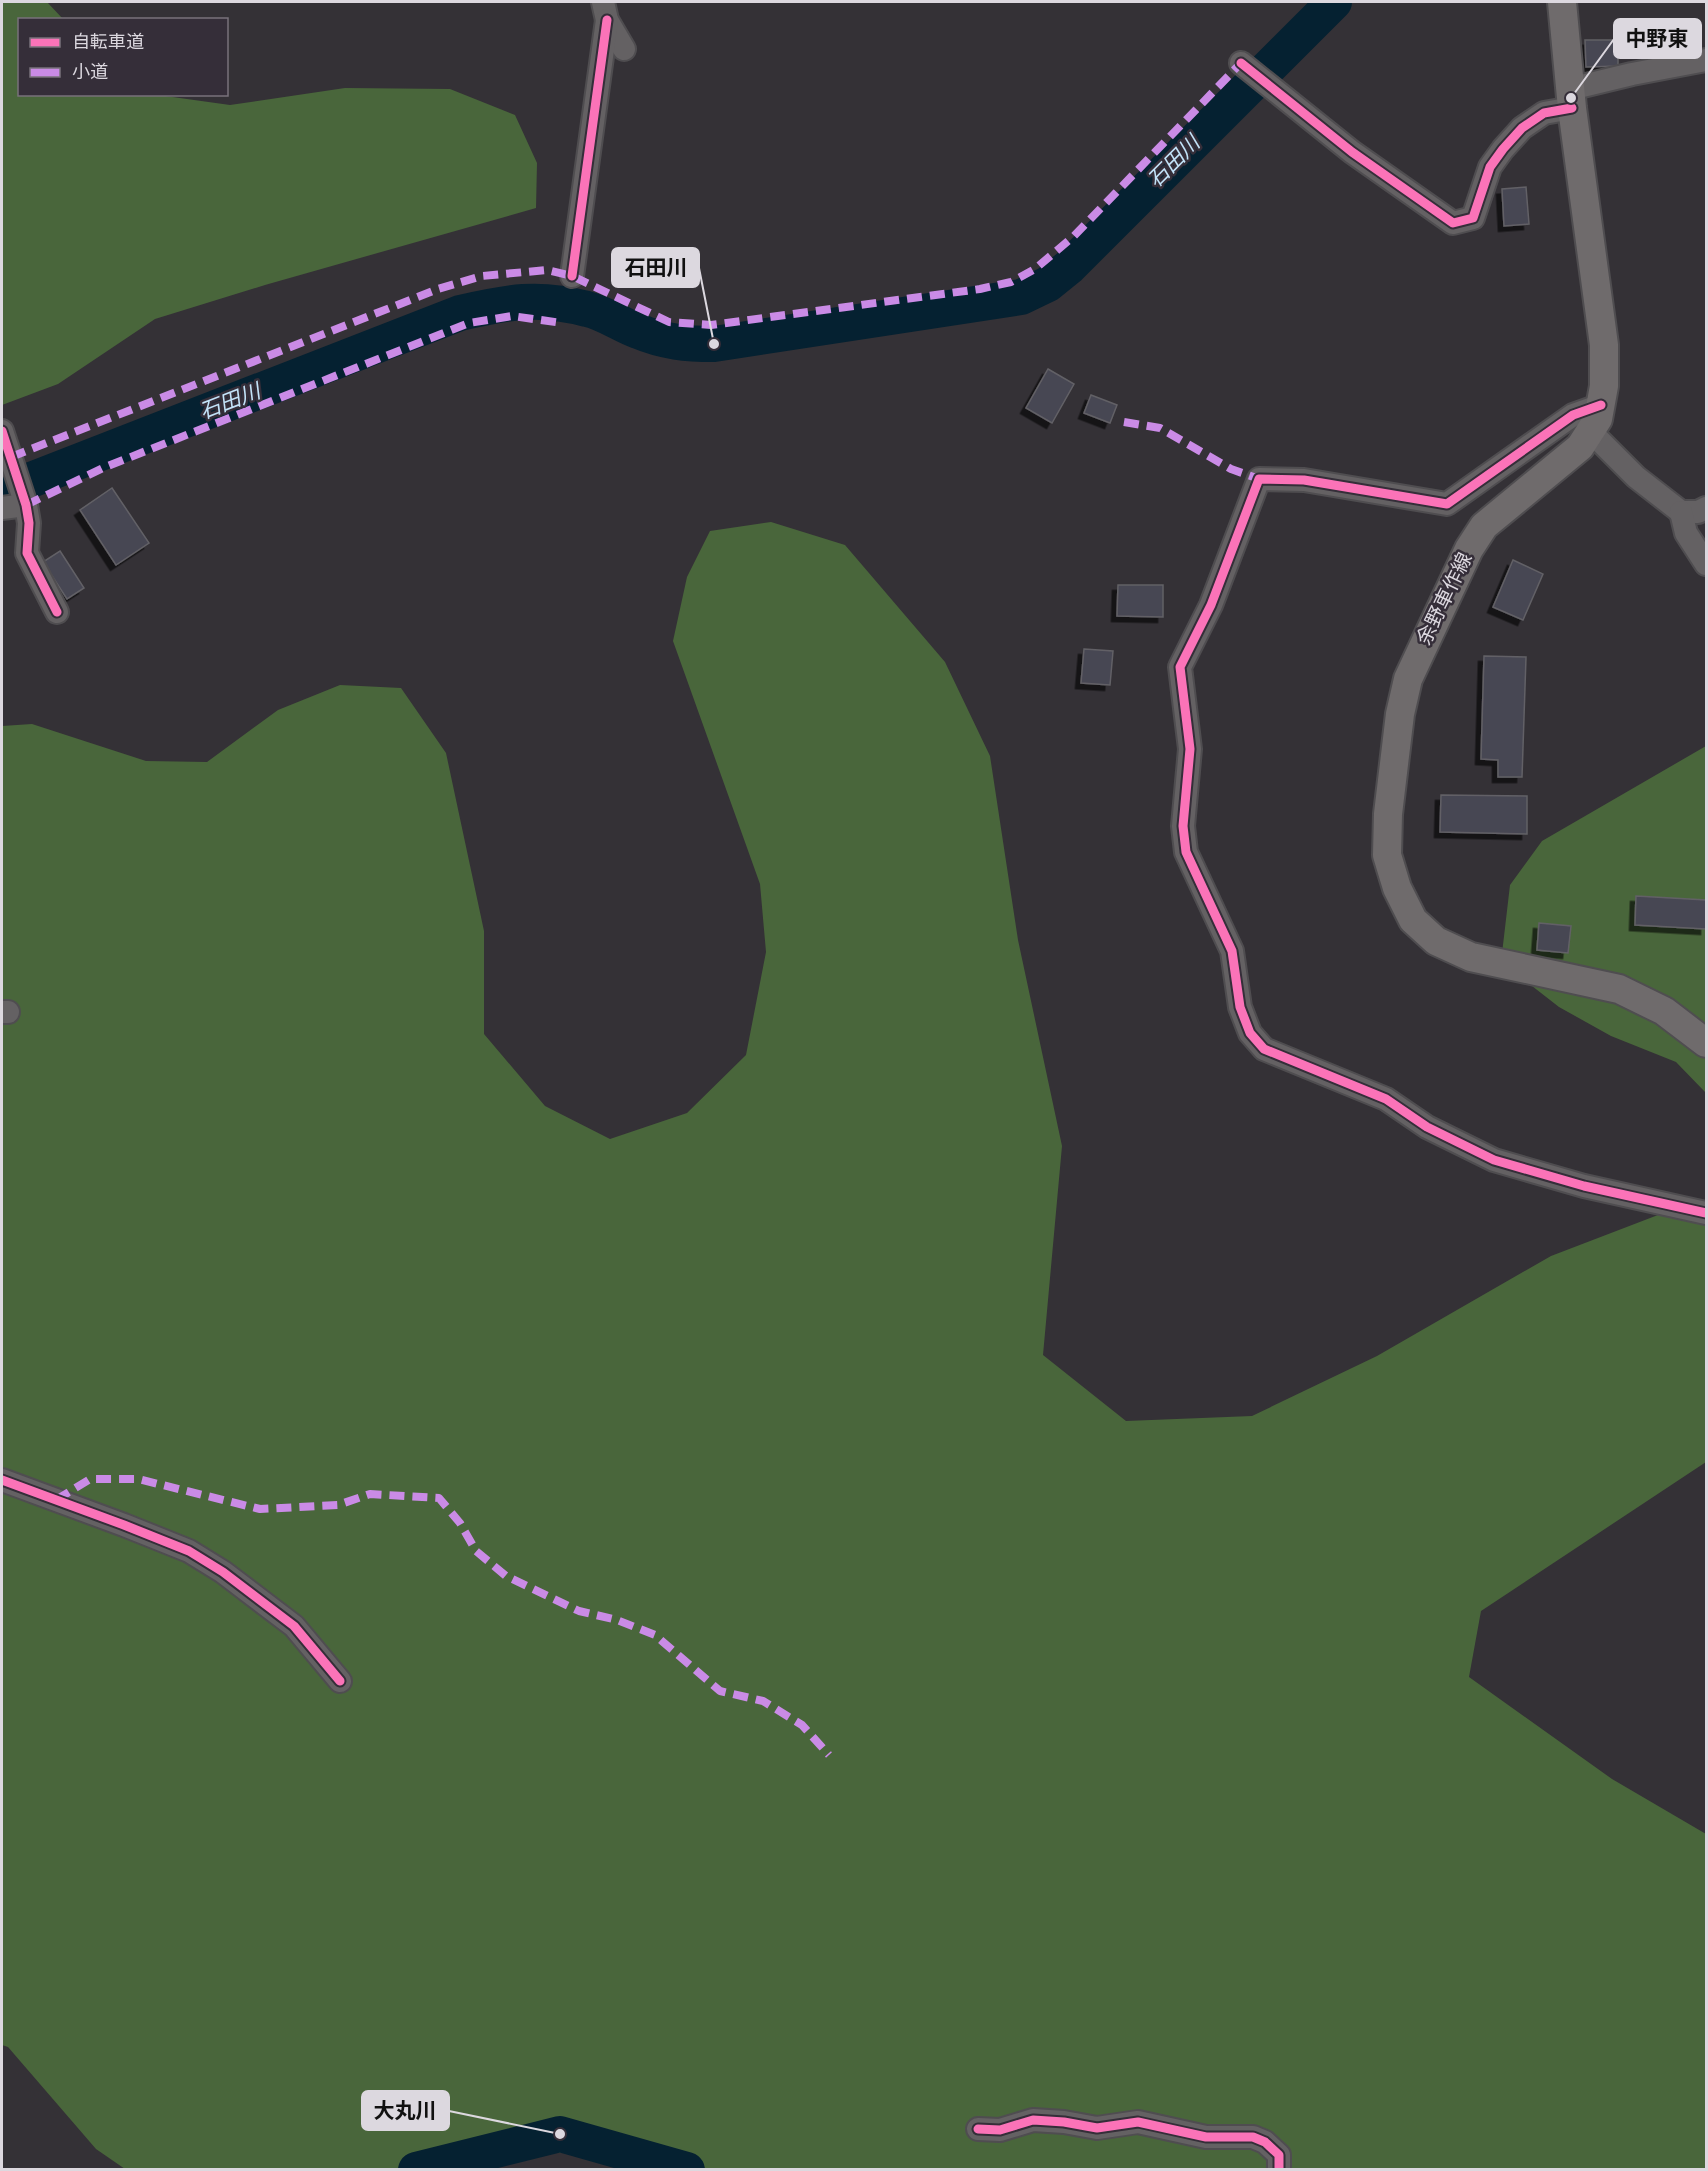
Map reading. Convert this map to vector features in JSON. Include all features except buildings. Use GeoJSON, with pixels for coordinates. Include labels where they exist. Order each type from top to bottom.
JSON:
{"type":"FeatureCollection","features":[{"type":"Feature","properties":{"kind":"main road","name":"余野車作線"},"geometry":{"type":"LineString","coordinates":[[1562,2],[1571,98],[1604,345],[1604,386],[1601,405],[1598,419],[1580,447],[1484,526],[1453,581],[1408,679],[1400,714],[1388,814],[1387,855],[1397,888],[1413,920],[1436,940],[1471,957],[1619,989],[1664,1011],[1707,1043]]}},
{"type":"Feature","properties":{"kind":"street"},"geometry":{"type":"LineString","coordinates":[[605,11],[624,49]]}},
{"type":"Feature","properties":{"kind":"street"},"geometry":{"type":"LineString","coordinates":[[572,276],[605,11]]}},
{"type":"Feature","properties":{"kind":"street"},"geometry":{"type":"LineString","coordinates":[[1242,63],[1352,152],[1453,223],[1473,218],[1490,167],[1503,148],[1522,128],[1545,113],[1571,98],[1632,74],[1707,60]]}},
{"type":"Feature","properties":{"kind":"street"},"geometry":{"type":"LineString","coordinates":[[1601,405],[1573,415],[1447,504],[1304,480],[1259,479],[1210,605],[1180,667],[1190,749],[1184,826],[1186,852],[1232,951],[1240,1007],[1250,1033],[1264,1049],[1386,1099],[1427,1127],[1494,1160],[1584,1186],[1707,1213]]}},
{"type":"Feature","properties":{"kind":"street"},"geometry":{"type":"LineString","coordinates":[[2,431],[6,458],[26,505],[29,523],[27,553],[57,612]]}},
{"type":"Feature","properties":{"kind":"street"},"geometry":{"type":"LineString","coordinates":[[1590,431],[1636,477],[1681,512],[1698,512],[1707,508]]}},
{"type":"Feature","properties":{"kind":"street"},"geometry":{"type":"LineString","coordinates":[[2,508],[26,505]]}},
{"type":"Feature","properties":{"kind":"street"},"geometry":{"type":"LineString","coordinates":[[1681,512],[1686,533],[1707,564]]}},
{"type":"Feature","properties":{"kind":"street"},"geometry":{"type":"LineString","coordinates":[[2,1480],[189,1551],[224,1572],[294,1626],[340,1681]]}},
{"type":"Feature","properties":{"kind":"street"},"geometry":{"type":"LineString","coordinates":[[978,2129],[1000,2130],[1033,2120],[1064,2122],[1097,2128],[1138,2122],[1206,2137],[1253,2137],[1266,2142],[1279,2155],[1279,2169]]}},
{"type":"Feature","properties":{"kind":"green space"},"geometry":{"type":"Polygon","coordinates":[[[2,2],[47,2],[62,18],[18,18],[18,96],[165,96],[230,105],[345,88],[450,89],[515,115],[537,163],[536,208],[265,285],[155,319],[58,384],[2,405],[2,2]]]}},
{"type":"Feature","properties":{"kind":"green space"},"geometry":{"type":"Polygon","coordinates":[[[771,522],[845,545],[945,662],[990,756],[1018,940],[1062,1146],[1043,1355],[1126,1421],[1252,1416],[1377,1356],[1551,1256],[1658,1215],[1706,1222],[1706,1462],[1481,1611],[1469,1677],[1612,1779],[1706,1834],[1706,2169],[719,2170],[586,2151],[490,2157],[459,2170],[125,2169],[96,2149],[8,2047],[2,2045],[2,726],[32,724],[146,761],[207,762],[278,710],[340,685],[401,688],[446,753],[484,931],[484,1034],[545,1106],[610,1139],[687,1113],[746,1055],[766,952],[760,884],[673,641],[687,577],[710,531],[771,522]]]}},
{"type":"Feature","properties":{"kind":"green space"},"geometry":{"type":"Polygon","coordinates":[[[1706,746],[1706,1093],[1676,1062],[1611,1036],[1559,1007],[1501,962],[1510,885],[1542,841],[1706,746]]]}},
{"type":"Feature","properties":{"kind":"waterway","name":"石田川"},"geometry":{"type":"LineString","coordinates":[[2,486],[31,480],[460,313],[508,303],[538,302],[569,305],[594,311],[657,338],[685,343],[714,344],[1021,297],[1048,284],[1069,267],[1334,2]]}},
{"type":"Feature","properties":{"kind":"waterway"},"geometry":{"type":"LineString","coordinates":[[416,2170],[560,2134],[687,2170]]}},
{"type":"Feature","properties":{"kind":"marked path"},"geometry":{"type":"LineString","coordinates":[[11,457],[438,289],[482,276],[547,270],[572,276],[669,322],[711,325],[980,289],[1011,282],[1035,269],[1074,236],[1241,63]]}},
{"type":"Feature","properties":{"kind":"marked path"},"geometry":{"type":"LineString","coordinates":[[26,505],[103,468],[469,323],[512,316],[562,323]]}},
{"type":"Feature","properties":{"kind":"marked path"},"geometry":{"type":"LineString","coordinates":[[1124,422],[1160,428],[1231,469],[1259,479]]}},
{"type":"Feature","properties":{"kind":"marked path"},"geometry":{"type":"LineString","coordinates":[[56,1500],[90,1479],[138,1479],[260,1509],[338,1505],[370,1494],[439,1498],[460,1523],[476,1551],[506,1576],[579,1611],[617,1620],[655,1635],[720,1691],[763,1701],[802,1725],[829,1755]]}},
{"type":"Feature","properties":{"kind":"cycle path"},"geometry":{"type":"LineString","coordinates":[[572,276],[607,20]]}},
{"type":"Feature","properties":{"kind":"cycle path"},"geometry":{"type":"LineString","coordinates":[[1241,63],[1352,152],[1453,223],[1473,218],[1490,167],[1522,128],[1544,113],[1572,108]]}},
{"type":"Feature","properties":{"kind":"cycle path"},"geometry":{"type":"LineString","coordinates":[[1601,405],[1573,415],[1447,504],[1304,480],[1259,479],[1211,605],[1180,667],[1190,749],[1183,826],[1186,852],[1232,951],[1240,1007],[1250,1033],[1264,1049],[1386,1099],[1427,1127],[1494,1160],[1584,1186],[1706,1213]]}},
{"type":"Feature","properties":{"kind":"cycle path"},"geometry":{"type":"LineString","coordinates":[[2,431],[26,505],[29,523],[27,553],[57,612]]}},
{"type":"Feature","properties":{"kind":"cycle path"},"geometry":{"type":"LineString","coordinates":[[2,1480],[189,1551],[223,1572],[294,1626],[340,1681]]}},
{"type":"Feature","properties":{"kind":"cycle path"},"geometry":{"type":"LineString","coordinates":[[978,2129],[1000,2130],[1033,2120],[1064,2122],[1097,2128],[1138,2122],[1206,2137],[1253,2137],[1265,2142],[1279,2155],[1279,2170]]}},
{"type":"Feature","properties":{"kind":"place","name":"中野東"},"geometry":{"type":"Point","coordinates":[1571,98]}},
{"type":"Feature","properties":{"kind":"place","name":"石田川"},"geometry":{"type":"Point","coordinates":[714,344]}},
{"type":"Feature","properties":{"kind":"place","name":"大丸川"},"geometry":{"type":"Point","coordinates":[560,2134]}}]}
